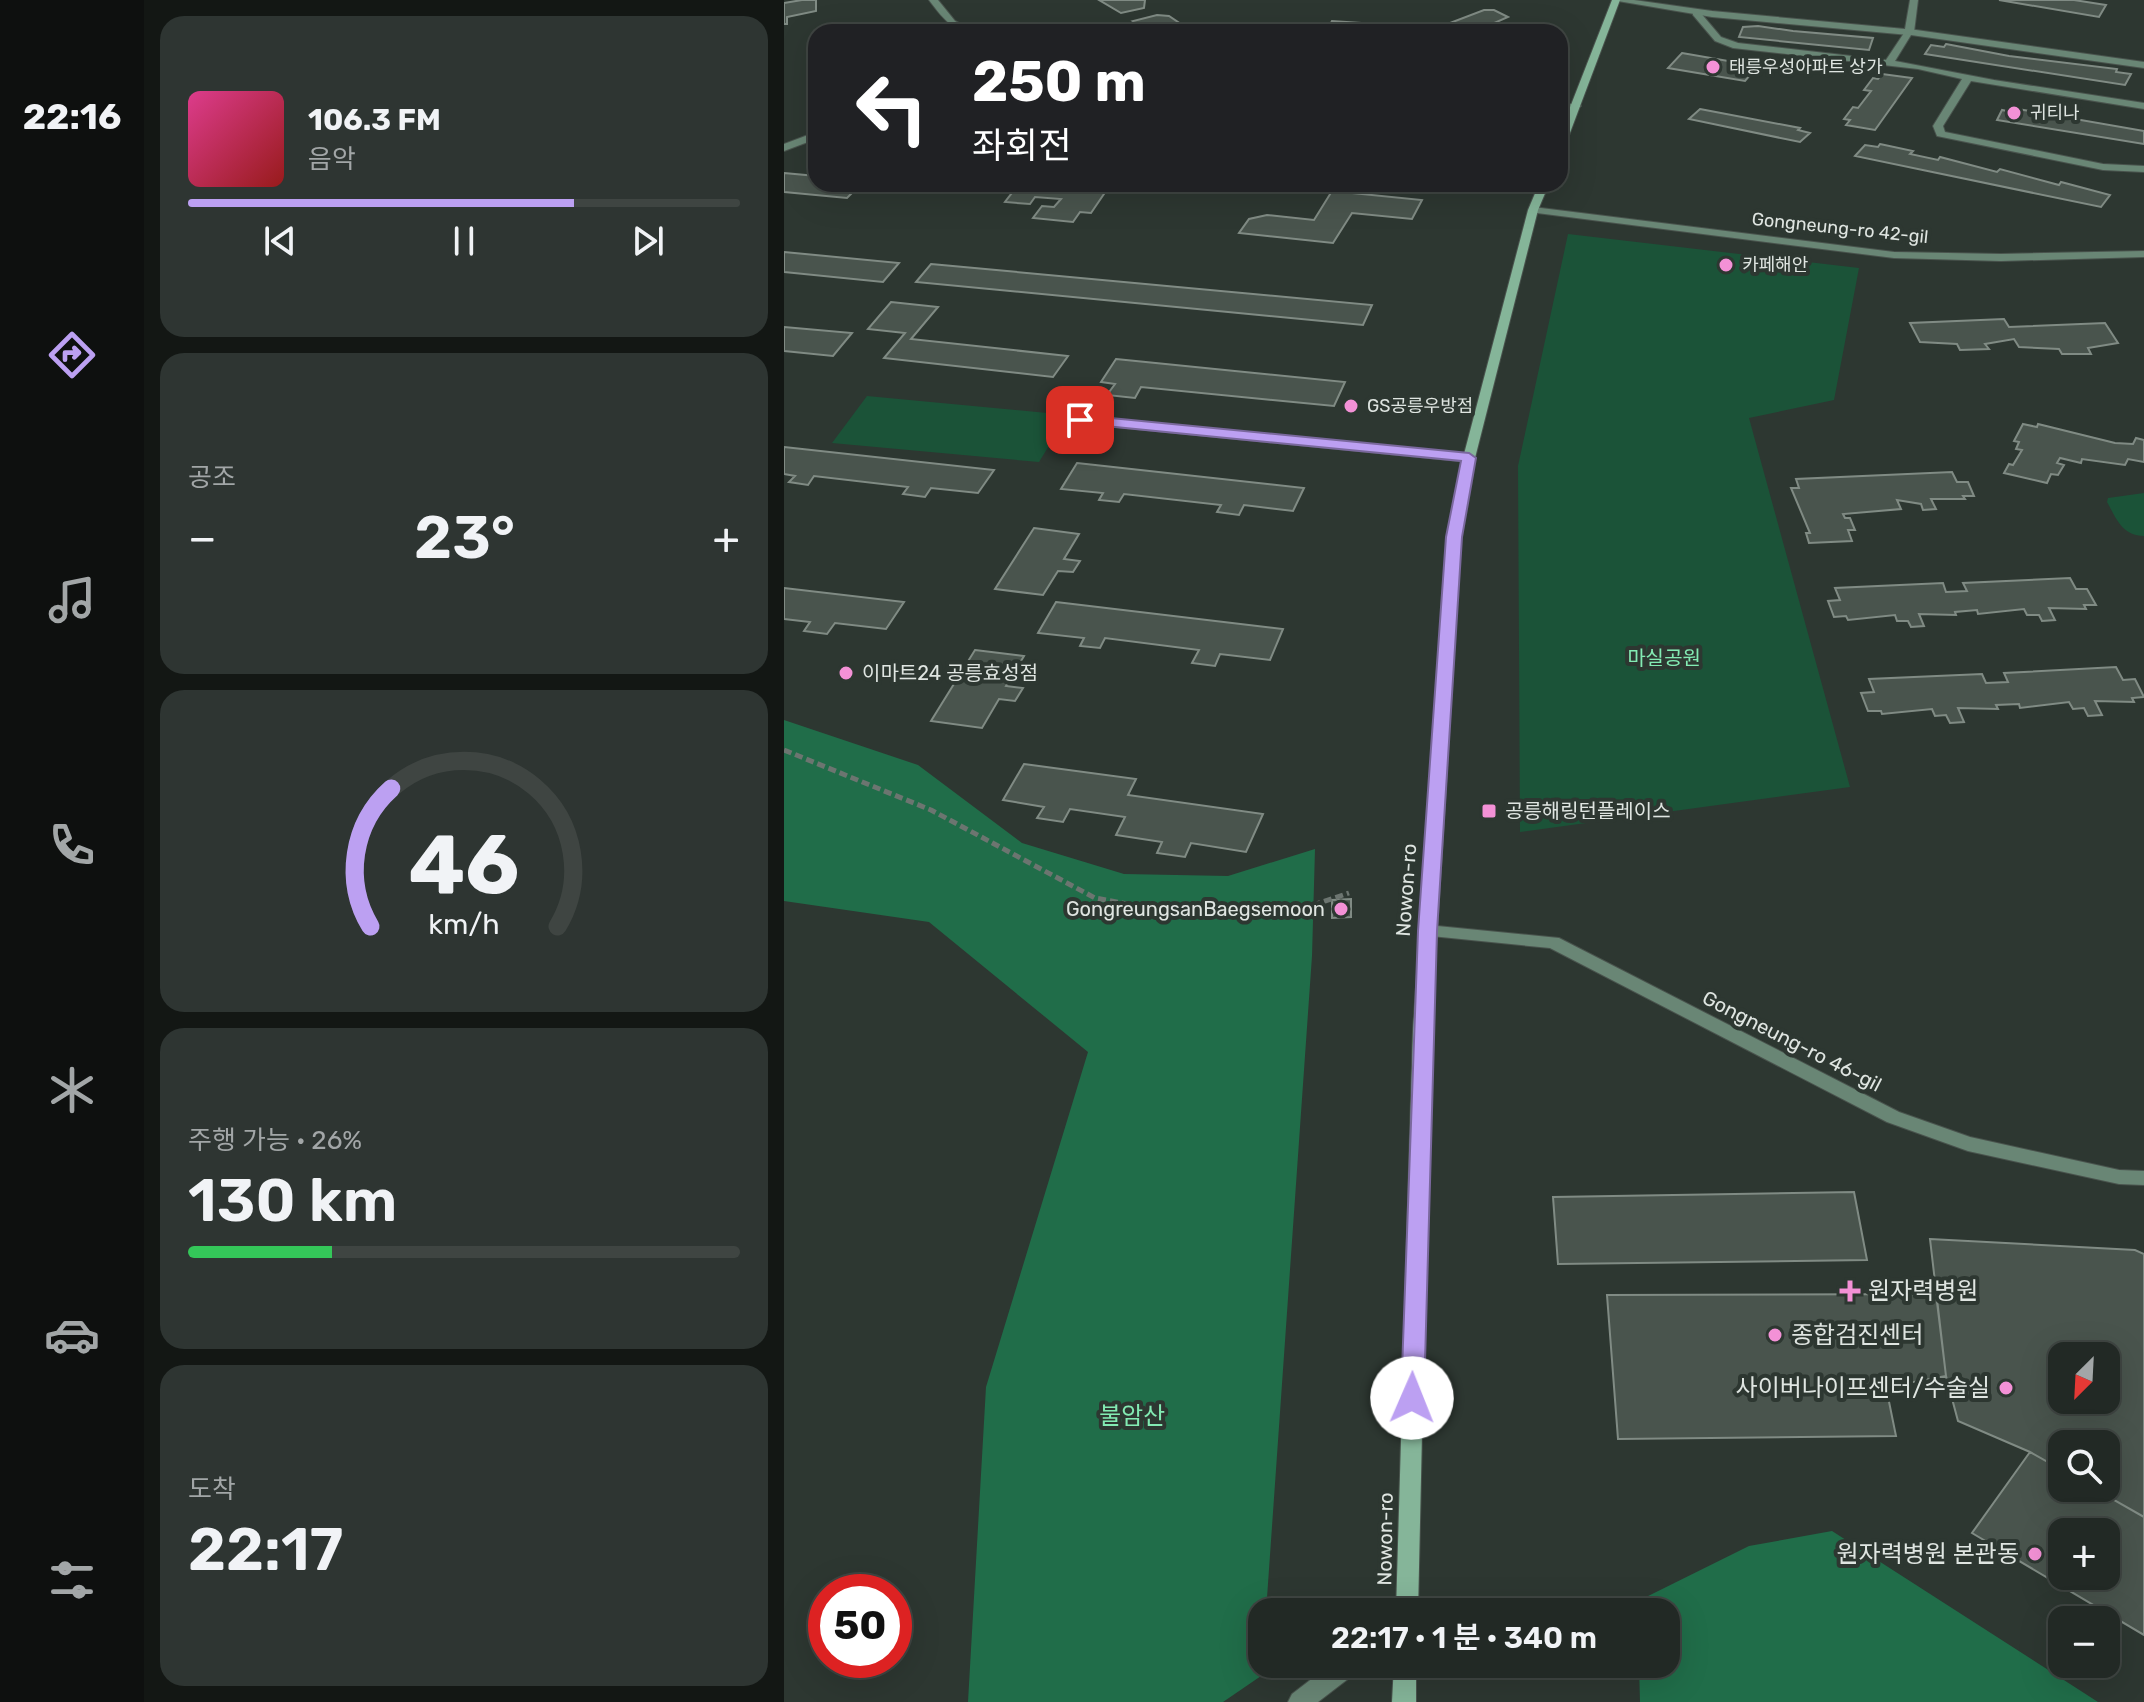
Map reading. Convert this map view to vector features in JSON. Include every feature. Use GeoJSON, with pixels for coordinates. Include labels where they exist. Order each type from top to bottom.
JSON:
{"type":"FeatureCollection","features":[{"type":"Feature","properties":{"kind":"main road"},"geometry":{"type":"LineString","coordinates":[[1568,126],[1616,0]]}},
{"type":"Feature","properties":{"kind":"main road","name":"Nowon-ro"},"geometry":{"type":"LineString","coordinates":[[1407,1598],[1422,1031],[1454,537],[1469,458],[1533,210],[1541,192]]}},
{"type":"Feature","properties":{"kind":"main road"},"geometry":{"type":"LineString","coordinates":[[1404,1702],[1405,1678]]}},
{"type":"Feature","properties":{"kind":"street"},"geometry":{"type":"LineString","coordinates":[[933,0],[954,24]]}},
{"type":"Feature","properties":{"kind":"street"},"geometry":{"type":"LineString","coordinates":[[1616,0],[1696,13],[1909,32],[2144,65]]}},
{"type":"Feature","properties":{"kind":"street"},"geometry":{"type":"LineString","coordinates":[[1889,62],[1909,32],[1914,0]]}},
{"type":"Feature","properties":{"kind":"street"},"geometry":{"type":"LineString","coordinates":[[1696,13],[1718,39],[1736,46],[1889,62],[2144,106]]}},
{"type":"Feature","properties":{"kind":"street"},"geometry":{"type":"LineString","coordinates":[[1968,77],[1938,126],[1941,134],[2091,165],[2144,169]]}},
{"type":"Feature","properties":{"kind":"street"},"geometry":{"type":"LineString","coordinates":[[1568,106],[1576,106]]}},
{"type":"Feature","properties":{"kind":"street"},"geometry":{"type":"LineString","coordinates":[[784,148],[808,138]]}},
{"type":"Feature","properties":{"kind":"street","name":"Gongneung-ro 42-gil"},"geometry":{"type":"LineString","coordinates":[[1533,210],[1630,219],[1859,252],[1958,258],[2144,254]]}},
{"type":"Feature","properties":{"kind":"street"},"geometry":{"type":"LineString","coordinates":[[1080,420],[1469,458]]}},
{"type":"Feature","properties":{"kind":"street","name":"Gongneung-ro 46-gil"},"geometry":{"type":"LineString","coordinates":[[1427,931],[1553,942],[1893,1117],[1968,1144],[2119,1177],[2144,1178]]}},
{"type":"Feature","properties":{"kind":"street"},"geometry":{"type":"LineString","coordinates":[[1300,1702],[1331,1678]]}},
{"type":"Feature","properties":{"kind":"path"},"geometry":{"type":"LineString","coordinates":[[784,750],[931,810],[1095,898],[1169,912],[1313,905],[1349,893]]}},
{"type":"Feature","properties":{"kind":"green space","name":"마실공원"},"geometry":{"type":"Polygon","coordinates":[[[1568,234],[1859,268],[1834,400],[1749,418],[1850,787],[1520,832],[1518,466],[1568,234]]]}},
{"type":"Feature","properties":{"kind":"green space"},"geometry":{"type":"Polygon","coordinates":[[[867,396],[1068,415],[1039,462],[832,443],[867,396]]]}},
{"type":"Feature","properties":{"kind":"green space"},"geometry":{"type":"Polygon","coordinates":[[[2144,493],[2144,536],[2125,530],[2107,502],[2108,498],[2144,493]]]}},
{"type":"Feature","properties":{"kind":"green space","name":"불암산"},"geometry":{"type":"Polygon","coordinates":[[[784,720],[918,765],[1022,843],[1124,874],[1228,876],[1315,849],[1312,956],[1267,1598],[1248,1598],[1248,1678],[1258,1678],[1223,1702],[968,1702],[986,1387],[1088,1052],[929,922],[784,901],[784,720]]]}},
{"type":"Feature","properties":{"kind":"green space"},"geometry":{"type":"Polygon","coordinates":[[[1832,1531],[2048,1670],[2048,1678],[2061,1678],[2098,1702],[1640,1702],[1639,1678],[1680,1678],[1680,1598],[1644,1598],[1749,1546],[1832,1531]]]}},
{"type":"Feature","properties":{"kind":"building"},"geometry":{"type":"Polygon","coordinates":[[[816,0],[816,11],[787,17],[787,24],[784,24],[784,3],[816,0]]]}},
{"type":"Feature","properties":{"kind":"building"},"geometry":{"type":"Polygon","coordinates":[[[1099,0],[1145,0],[1144,8],[1121,13],[1099,0]]]}},
{"type":"Feature","properties":{"kind":"building"},"geometry":{"type":"Polygon","coordinates":[[[1999,0],[2074,0],[2106,5],[2099,17],[1999,0]]]}},
{"type":"Feature","properties":{"kind":"building"},"geometry":{"type":"Polygon","coordinates":[[[1484,10],[1494,10],[1508,17],[1492,24],[1447,24],[1484,10]]]}},
{"type":"Feature","properties":{"kind":"building"},"geometry":{"type":"Polygon","coordinates":[[[1157,15],[1169,16],[1181,24],[1138,24],[1133,21],[1157,15]]]}},
{"type":"Feature","properties":{"kind":"building"},"geometry":{"type":"Polygon","coordinates":[[[1332,21],[1377,24],[1330,24],[1332,21]]]}},
{"type":"Feature","properties":{"kind":"building"},"geometry":{"type":"Polygon","coordinates":[[[1743,27],[1873,38],[1869,50],[1739,37],[1743,27]]]}},
{"type":"Feature","properties":{"kind":"building"},"geometry":{"type":"Polygon","coordinates":[[[1946,44],[2009,56],[2117,69],[2116,72],[2131,74],[2125,85],[1925,54],[1931,45],[1944,47],[1946,44]]]}},
{"type":"Feature","properties":{"kind":"building","name":"태릉우성아파트 상가"},"geometry":{"type":"Polygon","coordinates":[[[1682,53],[1758,66],[1745,81],[1668,68],[1682,53]]]}},
{"type":"Feature","properties":{"kind":"building"},"geometry":{"type":"Polygon","coordinates":[[[1882,74],[1912,78],[1875,130],[1846,125],[1850,120],[1844,119],[1853,107],[1858,108],[1871,91],[1864,90],[1873,78],[1878,79],[1882,74]]]}},
{"type":"Feature","properties":{"kind":"building"},"geometry":{"type":"Polygon","coordinates":[[[1700,109],[1800,128],[1798,130],[1810,133],[1800,142],[1689,119],[1700,109]]]}},
{"type":"Feature","properties":{"kind":"building"},"geometry":{"type":"Polygon","coordinates":[[[2018,109],[2144,131],[2144,144],[1997,120],[2002,110],[2016,113],[2018,109]]]}},
{"type":"Feature","properties":{"kind":"building"},"geometry":{"type":"Polygon","coordinates":[[[1880,144],[1913,151],[1910,154],[1938,160],[1940,157],[1997,172],[2000,169],[2110,195],[2101,207],[1855,156],[1865,145],[1878,147],[1880,144]]]}},
{"type":"Feature","properties":{"kind":"building"},"geometry":{"type":"Polygon","coordinates":[[[784,173],[808,175],[808,192],[853,192],[847,198],[784,192],[784,173]]]}},
{"type":"Feature","properties":{"kind":"building"},"geometry":{"type":"Polygon","coordinates":[[[1013,192],[1105,192],[1091,213],[1080,212],[1073,222],[1033,218],[1042,206],[1054,207],[1061,199],[1035,197],[1030,204],[1005,202],[1013,192]]]}},
{"type":"Feature","properties":{"kind":"building"},"geometry":{"type":"Polygon","coordinates":[[[1331,192],[1422,200],[1412,219],[1352,213],[1333,243],[1239,233],[1249,219],[1267,215],[1314,220],[1331,192]]]}},
{"type":"Feature","properties":{"kind":"building"},"geometry":{"type":"Polygon","coordinates":[[[784,252],[899,263],[883,282],[784,272],[784,252]]]}},
{"type":"Feature","properties":{"kind":"building"},"geometry":{"type":"Polygon","coordinates":[[[931,264],[1372,305],[1363,325],[916,282],[931,264]]]}},
{"type":"Feature","properties":{"kind":"building"},"geometry":{"type":"Polygon","coordinates":[[[891,302],[938,307],[911,339],[1068,356],[1053,377],[884,358],[905,333],[868,329],[891,302]]]}},
{"type":"Feature","properties":{"kind":"building"},"geometry":{"type":"Polygon","coordinates":[[[2004,319],[2009,327],[2105,323],[2118,343],[2088,348],[2091,354],[2062,354],[2059,349],[2019,347],[2014,339],[1985,344],[1989,349],[1960,350],[1957,344],[1920,342],[1910,323],[2004,319]]]}},
{"type":"Feature","properties":{"kind":"building"},"geometry":{"type":"Polygon","coordinates":[[[784,327],[852,333],[833,356],[784,351],[784,327]]]}},
{"type":"Feature","properties":{"kind":"building"},"geometry":{"type":"Polygon","coordinates":[[[1116,359],[1345,382],[1334,406],[1141,387],[1135,398],[1107,395],[1115,384],[1101,382],[1116,359]]]}},
{"type":"Feature","properties":{"kind":"building"},"geometry":{"type":"Polygon","coordinates":[[[2023,424],[2037,427],[2038,424],[2115,443],[2133,444],[2136,438],[2144,440],[2144,462],[2128,459],[2125,465],[2082,459],[2081,463],[2060,458],[2057,463],[2064,465],[2058,475],[2051,474],[2047,483],[2004,473],[2022,450],[2016,449],[2019,442],[2014,441],[2023,424]]]}},
{"type":"Feature","properties":{"kind":"building"},"geometry":{"type":"Polygon","coordinates":[[[784,447],[994,470],[978,493],[931,488],[925,497],[903,494],[908,487],[814,476],[808,485],[789,482],[795,476],[784,474],[784,447]]]}},
{"type":"Feature","properties":{"kind":"building"},"geometry":{"type":"Polygon","coordinates":[[[1077,463],[1304,488],[1293,511],[1244,505],[1239,515],[1217,512],[1221,505],[1124,494],[1119,502],[1099,500],[1103,493],[1061,489],[1077,463]]]}},
{"type":"Feature","properties":{"kind":"building"},"geometry":{"type":"Polygon","coordinates":[[[1952,472],[1957,482],[1968,482],[1974,496],[1931,499],[1936,509],[1923,510],[1921,504],[1897,500],[1901,509],[1843,514],[1845,518],[1850,518],[1855,530],[1848,530],[1852,541],[1809,543],[1806,533],[1810,533],[1791,488],[1799,488],[1796,479],[1952,472]]]}},
{"type":"Feature","properties":{"kind":"building"},"geometry":{"type":"Polygon","coordinates":[[[1034,528],[1079,534],[1064,559],[1080,561],[1073,572],[1058,571],[1043,595],[995,589],[1034,528]]]}},
{"type":"Feature","properties":{"kind":"building"},"geometry":{"type":"Polygon","coordinates":[[[2070,578],[2076,589],[2087,589],[2096,605],[2084,605],[2086,609],[2049,608],[2055,620],[2042,621],[2039,615],[2027,615],[2024,609],[1978,614],[1977,610],[1955,612],[1956,615],[1919,614],[1924,626],[1911,627],[1908,621],[1897,621],[1895,615],[1848,620],[1846,616],[1834,617],[1828,601],[1840,600],[1835,588],[1943,583],[1946,592],[1967,591],[1963,583],[2070,578]]]}},
{"type":"Feature","properties":{"kind":"building"},"geometry":{"type":"Polygon","coordinates":[[[784,588],[904,602],[886,629],[835,623],[827,634],[804,631],[810,622],[784,619],[784,588]]]}},
{"type":"Feature","properties":{"kind":"building"},"geometry":{"type":"Polygon","coordinates":[[[1056,602],[1283,629],[1270,660],[1220,654],[1215,666],[1192,663],[1199,650],[1105,638],[1100,648],[1080,646],[1084,638],[1038,633],[1056,602]]]}},
{"type":"Feature","properties":{"kind":"building"},"geometry":{"type":"Polygon","coordinates":[[[975,650],[1024,656],[1006,686],[1023,688],[1015,701],[999,699],[982,728],[931,721],[975,650]]]}},
{"type":"Feature","properties":{"kind":"building"},"geometry":{"type":"Polygon","coordinates":[[[2116,667],[2123,680],[2135,679],[2144,697],[2132,698],[2134,702],[2095,701],[2102,715],[2088,716],[2084,708],[2073,709],[2069,702],[2020,708],[2019,704],[1996,705],[1998,709],[1958,708],[1964,722],[1950,723],[1946,715],[1935,716],[1932,709],[1882,714],[1881,711],[1868,711],[1861,693],[1874,692],[1869,679],[1982,674],[1986,683],[2008,682],[2004,673],[2116,667]]]}},
{"type":"Feature","properties":{"kind":"building"},"geometry":{"type":"Polygon","coordinates":[[[1024,764],[1136,779],[1128,795],[1263,814],[1246,852],[1191,843],[1185,857],[1157,853],[1162,842],[1116,835],[1125,817],[1070,809],[1063,822],[1037,818],[1044,807],[1003,800],[1024,764]]]}},
{"type":"Feature","properties":{"kind":"building","name":"GongreungsanBaegsemoon"},"geometry":{"type":"Polygon","coordinates":[[[1351,899],[1351,917],[1332,918],[1332,900],[1351,899]]]}},
{"type":"Feature","properties":{"kind":"building","name":"종합검진센터"},"geometry":{"type":"Polygon","coordinates":[[[1854,1192],[1867,1260],[1558,1264],[1553,1197],[1854,1192]]]}},
{"type":"Feature","properties":{"kind":"building","name":"사이버나이프센터/수술실"},"geometry":{"type":"Polygon","coordinates":[[[1930,1239],[2135,1250],[2144,1254],[2144,1517],[2118,1502],[2120,1430],[2048,1430],[2048,1462],[1958,1421],[1946,1376],[1930,1239]]]}},
{"type":"Feature","properties":{"kind":"building","name":"종합검진센터"},"geometry":{"type":"Polygon","coordinates":[[[1936,1294],[1946,1376],[1886,1387],[1896,1436],[1618,1439],[1607,1295],[1936,1294]]]}},
{"type":"Feature","properties":{"kind":"building","name":"원자력병원 본관동"},"geometry":{"type":"Polygon","coordinates":[[[2030,1452],[2048,1462],[2048,1502],[2118,1502],[2144,1517],[2144,1635],[2120,1621],[2120,1606],[2095,1606],[2068,1590],[2120,1590],[2120,1518],[2048,1518],[2048,1578],[1972,1533],[2030,1452]]]}},
{"type":"Feature","properties":{"kind":"place","name":"태릉우성아파트 상가"},"geometry":{"type":"Point","coordinates":[1713,67]}},
{"type":"Feature","properties":{"kind":"place","name":"귀티나"},"geometry":{"type":"Point","coordinates":[2014,113]}},
{"type":"Feature","properties":{"kind":"place","name":"카페해안"},"geometry":{"type":"Point","coordinates":[1726,265]}},
{"type":"Feature","properties":{"kind":"place","name":"GS공릉우방점"},"geometry":{"type":"Point","coordinates":[1351,406]}},
{"type":"Feature","properties":{"kind":"place","name":"이마트24 공릉효성점"},"geometry":{"type":"Point","coordinates":[846,673]}},
{"type":"Feature","properties":{"kind":"place","name":"공릉해링턴플레이스"},"geometry":{"type":"Point","coordinates":[1489,811]}},
{"type":"Feature","properties":{"kind":"place","name":"GongreungsanBaegsemoon"},"geometry":{"type":"Point","coordinates":[1341,909]}},
{"type":"Feature","properties":{"kind":"place","name":"원자력병원"},"geometry":{"type":"Point","coordinates":[1850,1291]}},
{"type":"Feature","properties":{"kind":"place","name":"종합검진센터"},"geometry":{"type":"Point","coordinates":[1775,1335]}},
{"type":"Feature","properties":{"kind":"place","name":"사이버나이프센터/수술실"},"geometry":{"type":"Point","coordinates":[2006,1388]}},
{"type":"Feature","properties":{"kind":"place","name":"원자력병원 본관동"},"geometry":{"type":"Point","coordinates":[2035,1554]}},
{"type":"Feature","properties":{"kind":"route"},"geometry":{"type":"LineString","coordinates":[[1080,420],[1469,458],[1454,537],[1427,931],[1412,1398]]}}]}
